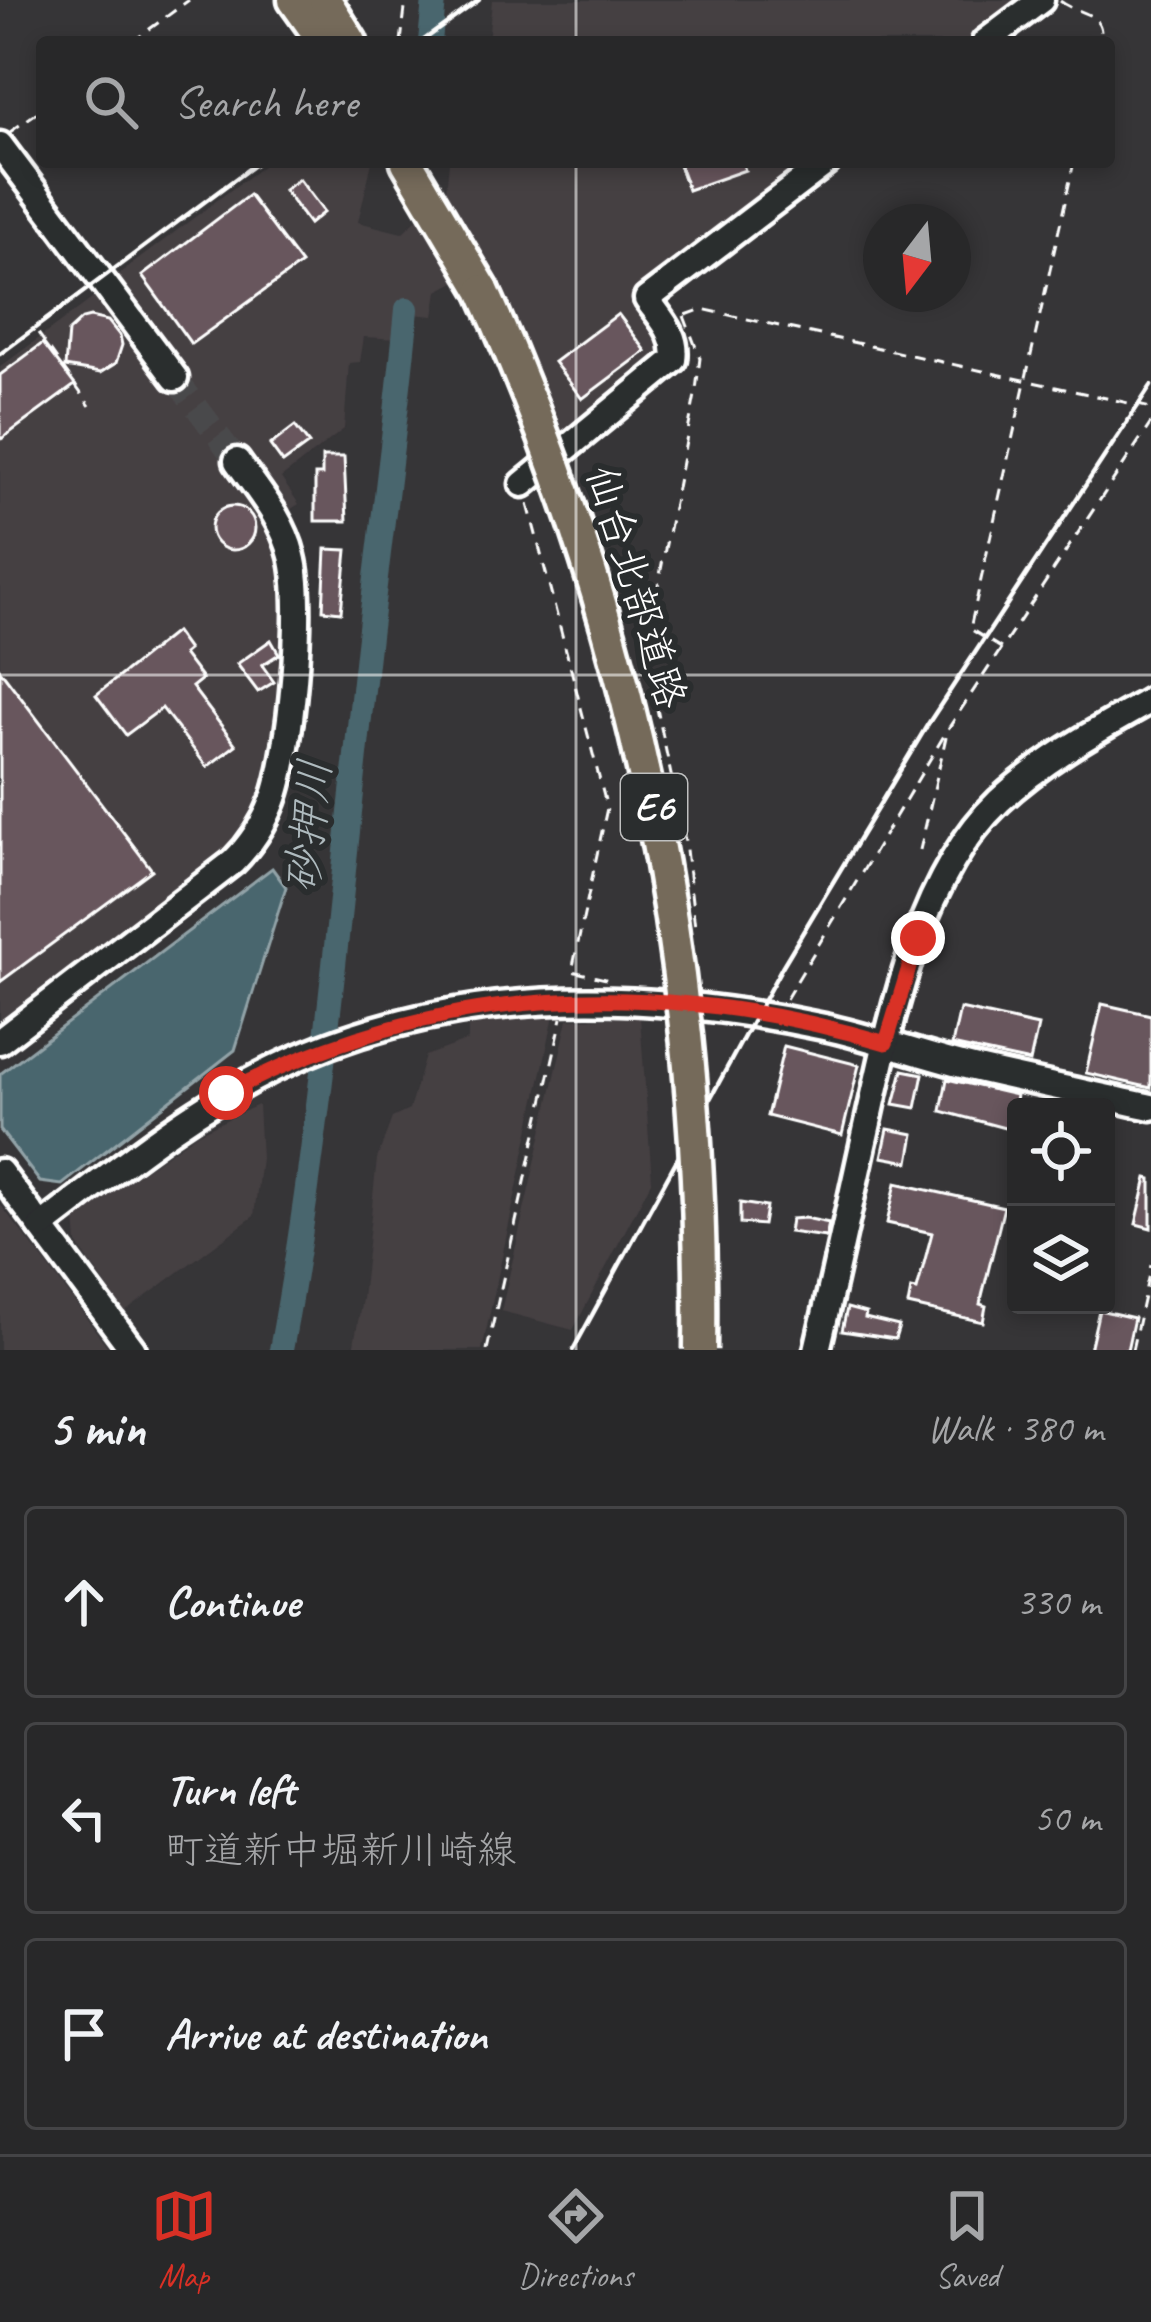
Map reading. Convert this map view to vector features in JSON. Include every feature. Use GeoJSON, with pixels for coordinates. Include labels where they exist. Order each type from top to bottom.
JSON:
{"type":"FeatureCollection","features":[{"type":"Feature","properties":{"kind":"highway"},"geometry":{"type":"LineString","coordinates":[[294,0],[321,36]]}},
{"type":"Feature","properties":{"kind":"highway"},"geometry":{"type":"LineString","coordinates":[[325,0],[347,36]]}},
{"type":"Feature","properties":{"kind":"highway","name":"仙台北部道路"},"geometry":{"type":"LineString","coordinates":[[411,168],[483,290]]}},
{"type":"Feature","properties":{"kind":"highway","name":"仙台北部道路"},"geometry":{"type":"LineString","coordinates":[[425,168],[540,424],[589,560],[630,703],[658,825],[681,976],[699,1203],[700,1350]]}},
{"type":"Feature","properties":{"kind":"street"},"geometry":{"type":"LineString","coordinates":[[994,36],[1041,0]]}},
{"type":"Feature","properties":{"kind":"street"},"geometry":{"type":"LineString","coordinates":[[2,141],[176,378]]}},
{"type":"Feature","properties":{"kind":"street"},"geometry":{"type":"LineString","coordinates":[[523,484],[674,360],[674,318],[647,299],[818,168]]}},
{"type":"Feature","properties":{"kind":"street"},"geometry":{"type":"LineString","coordinates":[[0,1041],[228,867],[257,832],[273,801],[284,747],[298,584],[279,521],[237,461]]}},
{"type":"Feature","properties":{"kind":"street"},"geometry":{"type":"LineString","coordinates":[[817,1350],[886,1043],[939,887],[997,804],[1038,770],[1151,700]]}},
{"type":"Feature","properties":{"kind":"street"},"geometry":{"type":"LineString","coordinates":[[41,1227],[226,1093],[297,1058],[373,1031],[491,1005],[566,998],[635,999],[775,1018],[1151,1107]]}},
{"type":"Feature","properties":{"kind":"street"},"geometry":{"type":"LineString","coordinates":[[0,1172],[133,1350]]}},
{"type":"Feature","properties":{"kind":"path"},"geometry":{"type":"LineString","coordinates":[[140,36],[189,0]]}},
{"type":"Feature","properties":{"kind":"path"},"geometry":{"type":"LineString","coordinates":[[402,36],[406,0]]}},
{"type":"Feature","properties":{"kind":"path"},"geometry":{"type":"LineString","coordinates":[[1059,0],[1064,6],[1093,14],[1101,36]]}},
{"type":"Feature","properties":{"kind":"path"},"geometry":{"type":"LineString","coordinates":[[2,141],[36,114]]}},
{"type":"Feature","properties":{"kind":"path"},"geometry":{"type":"LineString","coordinates":[[1001,648],[970,629],[1073,168]]}},
{"type":"Feature","properties":{"kind":"path"},"geometry":{"type":"LineString","coordinates":[[696,935],[685,841],[645,652],[700,358],[674,318],[702,309],[1151,408]]}},
{"type":"Feature","properties":{"kind":"path"},"geometry":{"type":"LineString","coordinates":[[38,332],[89,406]]}},
{"type":"Feature","properties":{"kind":"path"},"geometry":{"type":"LineString","coordinates":[[775,1018],[948,729],[1151,423]]}},
{"type":"Feature","properties":{"kind":"path"},"geometry":{"type":"LineString","coordinates":[[523,484],[607,808],[572,971],[631,985],[635,999]]}},
{"type":"Feature","properties":{"kind":"path"},"geometry":{"type":"LineString","coordinates":[[920,850],[948,729]]}},
{"type":"Feature","properties":{"kind":"path"},"geometry":{"type":"LineString","coordinates":[[487,1350],[556,1042]]}},
{"type":"Feature","properties":{"kind":"path"},"geometry":{"type":"LineString","coordinates":[[1132,1350],[1151,1265]]}},
{"type":"Feature","properties":{"kind":"shaded area"},"geometry":{"type":"Polygon","coordinates":[[[492,0],[1021,0],[974,36],[489,36],[492,0]]]}},
{"type":"Feature","properties":{"kind":"shaded area"},"geometry":{"type":"Polygon","coordinates":[[[260,168],[371,168],[358,222],[402,233],[446,192],[448,168],[800,168],[630,298],[666,343],[663,360],[559,438],[483,267],[438,291],[434,316],[402,313],[398,339],[364,337],[360,362],[349,363],[344,429],[281,478],[299,504],[288,511],[247,452],[226,466],[275,539],[288,591],[267,778],[254,812],[223,854],[0,1024],[0,367],[96,296],[168,391],[190,374],[115,277],[260,168]]]}},
{"type":"Feature","properties":{"kind":"shaded area"},"geometry":{"type":"Polygon","coordinates":[[[554,1015],[482,1350],[353,1350],[377,1159],[392,1118],[409,1110],[425,1056],[468,1040],[468,1027],[554,1015]]]}},
{"type":"Feature","properties":{"kind":"shaded area"},"geometry":{"type":"Polygon","coordinates":[[[640,1017],[652,1180],[573,1330],[501,1311],[568,1019],[640,1017]]]}},
{"type":"Feature","properties":{"kind":"shaded area"},"geometry":{"type":"Polygon","coordinates":[[[258,1105],[261,1158],[254,1216],[125,1312],[77,1244],[75,1218],[198,1133],[258,1105]]]}},
{"type":"Feature","properties":{"kind":"shaded area"},"geometry":{"type":"Polygon","coordinates":[[[0,1204],[45,1262],[110,1350],[0,1350],[0,1204]]]}},
{"type":"Feature","properties":{"kind":"water"},"geometry":{"type":"Polygon","coordinates":[[[272,868],[286,887],[235,1050],[62,1185],[40,1182],[0,1130],[0,1074],[272,868]]]}},
{"type":"Feature","properties":{"kind":"building"},"geometry":{"type":"Polygon","coordinates":[[[680,168],[745,170],[688,190],[680,168]]]}},
{"type":"Feature","properties":{"kind":"building"},"geometry":{"type":"Polygon","coordinates":[[[299,179],[324,212],[309,224],[284,190],[299,179]]]}},
{"type":"Feature","properties":{"kind":"building"},"geometry":{"type":"Polygon","coordinates":[[[249,195],[301,264],[191,344],[142,276],[249,195]]]}},
{"type":"Feature","properties":{"kind":"building"},"geometry":{"type":"Polygon","coordinates":[[[618,314],[646,351],[582,399],[554,362],[618,314]]]}},
{"type":"Feature","properties":{"kind":"building"},"geometry":{"type":"Polygon","coordinates":[[[90,317],[108,321],[122,345],[116,363],[100,373],[65,367],[68,332],[90,317]]]}},
{"type":"Feature","properties":{"kind":"building"},"geometry":{"type":"Polygon","coordinates":[[[43,343],[75,385],[0,440],[0,375],[43,343]]]}},
{"type":"Feature","properties":{"kind":"building"},"geometry":{"type":"Polygon","coordinates":[[[295,426],[309,444],[283,463],[270,445],[295,426]]]}},
{"type":"Feature","properties":{"kind":"building"},"geometry":{"type":"Polygon","coordinates":[[[322,457],[344,457],[347,521],[315,521],[315,475],[322,475],[322,457]]]}},
{"type":"Feature","properties":{"kind":"building"},"geometry":{"type":"Polygon","coordinates":[[[233,506],[248,513],[255,528],[248,543],[233,550],[218,543],[211,528],[218,513],[233,506]]]}},
{"type":"Feature","properties":{"kind":"building"},"geometry":{"type":"Polygon","coordinates":[[[326,549],[347,550],[341,612],[323,610],[326,549]]]}},
{"type":"Feature","properties":{"kind":"building"},"geometry":{"type":"Polygon","coordinates":[[[175,632],[188,650],[183,654],[202,679],[192,687],[236,745],[207,767],[162,708],[126,735],[96,695],[175,632]]]}},
{"type":"Feature","properties":{"kind":"building"},"geometry":{"type":"Polygon","coordinates":[[[271,640],[279,654],[262,665],[274,682],[258,692],[237,664],[271,640]]]}},
{"type":"Feature","properties":{"kind":"building"},"geometry":{"type":"Polygon","coordinates":[[[0,670],[152,870],[0,982],[0,670]]]}},
{"type":"Feature","properties":{"kind":"building"},"geometry":{"type":"Polygon","coordinates":[[[1102,1004],[1151,1015],[1151,1088],[1086,1073],[1102,1004]]]}},
{"type":"Feature","properties":{"kind":"building"},"geometry":{"type":"Polygon","coordinates":[[[960,1009],[1038,1026],[1030,1062],[952,1045],[960,1009]]]}},
{"type":"Feature","properties":{"kind":"building"},"geometry":{"type":"Polygon","coordinates":[[[784,1046],[859,1065],[842,1135],[767,1116],[784,1046]]]}},
{"type":"Feature","properties":{"kind":"building"},"geometry":{"type":"Polygon","coordinates":[[[903,1070],[923,1074],[916,1108],[894,1104],[903,1070]]]}},
{"type":"Feature","properties":{"kind":"building"},"geometry":{"type":"Polygon","coordinates":[[[947,1079],[1016,1095],[1007,1098],[1007,1129],[941,1111],[947,1079]]]}},
{"type":"Feature","properties":{"kind":"building"},"geometry":{"type":"Polygon","coordinates":[[[888,1129],[914,1134],[909,1162],[882,1157],[888,1129]]]}},
{"type":"Feature","properties":{"kind":"building"},"geometry":{"type":"Polygon","coordinates":[[[1147,1178],[1151,1179],[1151,1228],[1136,1224],[1147,1178]]]}},
{"type":"Feature","properties":{"kind":"building"},"geometry":{"type":"Polygon","coordinates":[[[896,1183],[1004,1207],[980,1304],[986,1306],[983,1322],[908,1305],[911,1289],[917,1290],[932,1233],[887,1223],[896,1183]]]}},
{"type":"Feature","properties":{"kind":"building"},"geometry":{"type":"Polygon","coordinates":[[[740,1203],[766,1207],[763,1225],[740,1223],[740,1203]]]}},
{"type":"Feature","properties":{"kind":"building"},"geometry":{"type":"Polygon","coordinates":[[[791,1219],[829,1223],[826,1237],[789,1232],[791,1219]]]}},
{"type":"Feature","properties":{"kind":"building"},"geometry":{"type":"Polygon","coordinates":[[[847,1308],[899,1326],[895,1339],[842,1331],[847,1308]]]}},
{"type":"Feature","properties":{"kind":"building"},"geometry":{"type":"Polygon","coordinates":[[[1098,1314],[1134,1318],[1127,1350],[1090,1350],[1098,1314]]]}},
{"type":"Feature","properties":{"kind":"waterway","name":"砂押川"},"geometry":{"type":"LineString","coordinates":[[431,36],[434,0]]}},
{"type":"Feature","properties":{"kind":"waterway","name":"砂押川"},"geometry":{"type":"LineString","coordinates":[[281,1350],[319,1093],[407,309]]}},
{"type":"Feature","properties":{"kind":"tunnel"},"geometry":{"type":"LineString","coordinates":[[175,378],[237,461]]}},
{"type":"Feature","properties":{"kind":"railway"},"geometry":{"type":"LineString","coordinates":[[429,36],[479,0]]}},
{"type":"Feature","properties":{"kind":"railway"},"geometry":{"type":"LineString","coordinates":[[0,354],[250,168]]}},
{"type":"Feature","properties":{"kind":"railway"},"geometry":{"type":"LineString","coordinates":[[573,1350],[782,967],[928,724],[1151,386]]}},
{"type":"Feature","properties":{"kind":"route"},"geometry":{"type":"LineString","coordinates":[[226,1093],[297,1058],[373,1031],[491,1005],[566,998],[704,1006],[886,1043],[918,938]]}}]}
